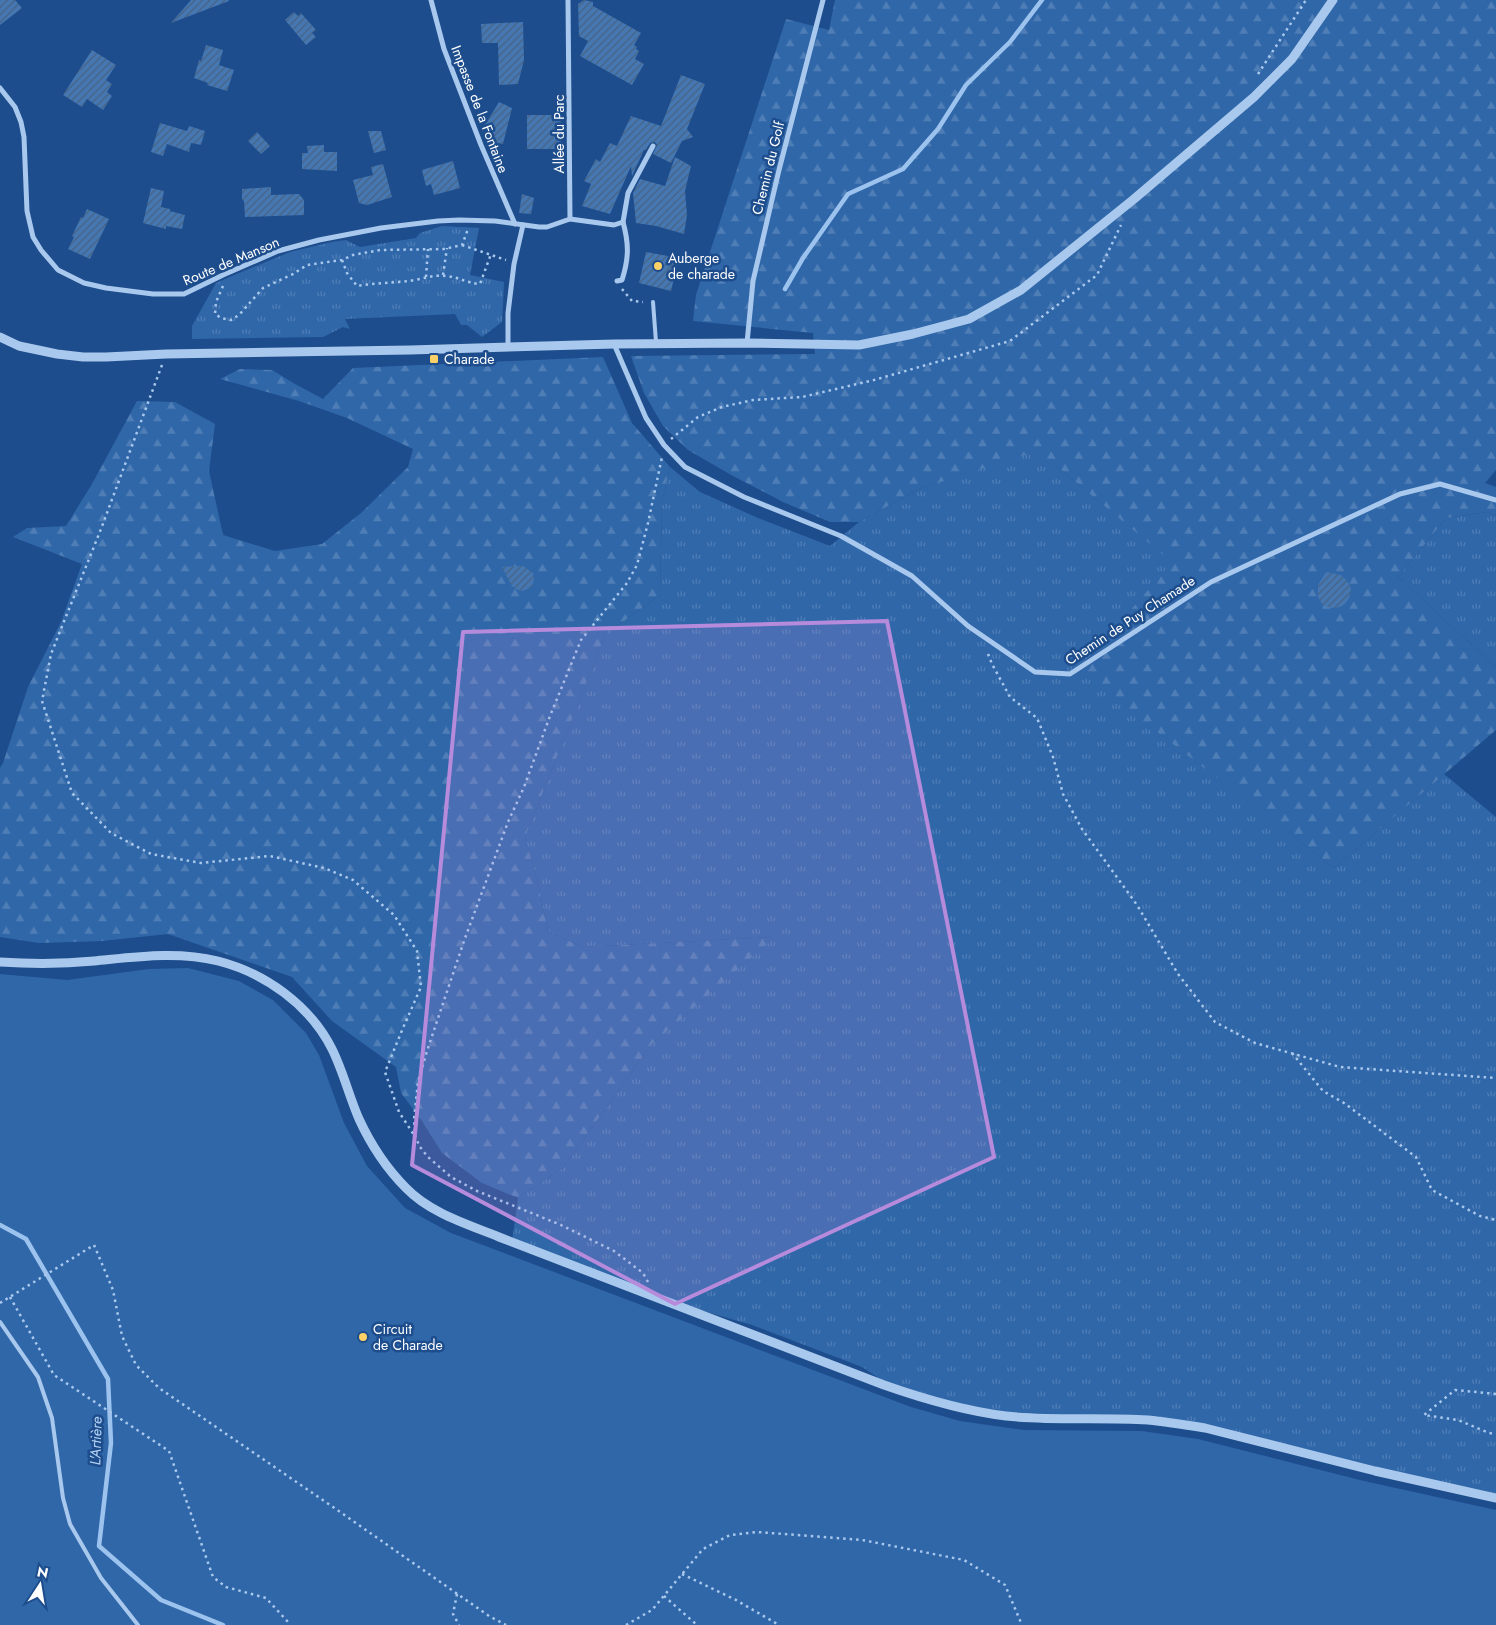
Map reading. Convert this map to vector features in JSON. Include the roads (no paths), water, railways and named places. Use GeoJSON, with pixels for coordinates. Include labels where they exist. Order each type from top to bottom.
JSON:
{"type":"FeatureCollection","features":[{"type":"Feature","properties":{"kind":"street","name":"Impasse de la Fontaine"},"geometry":{"type":"LineString","coordinates":[[431,0],[447,57],[481,145],[515,224]]}},
{"type":"Feature","properties":{"kind":"street","name":"Allée du Parc"},"geometry":{"type":"LineString","coordinates":[[568,0],[570,219]]}},
{"type":"Feature","properties":{"kind":"street","name":"Chemin du Golf"},"geometry":{"type":"LineString","coordinates":[[747,343],[753,282],[779,170],[823,0]]}},
{"type":"Feature","properties":{"kind":"street"},"geometry":{"type":"LineString","coordinates":[[0,337],[20,346],[58,354],[106,357],[614,344],[747,343],[858,345],[913,334],[969,319],[1021,290],[1134,199],[1254,97],[1292,59],[1333,0]]}},
{"type":"Feature","properties":{"kind":"street","name":"Route de Manson"},"geometry":{"type":"LineString","coordinates":[[0,88],[15,107],[22,122],[28,211],[33,237],[40,250],[58,270],[84,283],[153,294],[184,294],[278,251],[319,240],[438,221],[471,220],[523,225]]}},
{"type":"Feature","properties":{"kind":"street"},"geometry":{"type":"LineString","coordinates":[[617,281],[622,280],[626,266],[628,239],[623,222],[628,193],[653,146]]}},
{"type":"Feature","properties":{"kind":"street"},"geometry":{"type":"LineString","coordinates":[[508,347],[508,313],[514,264],[523,225],[547,226],[570,219],[614,225],[623,222]]}},
{"type":"Feature","properties":{"kind":"street","name":"Chemin de Puy Chamade"},"geometry":{"type":"LineString","coordinates":[[614,344],[646,418],[664,445],[685,467],[744,498],[841,536],[912,576],[968,626],[1035,672],[1070,674],[1211,582],[1400,494],[1440,484],[1496,500]]}},
{"type":"Feature","properties":{"kind":"street"},"geometry":{"type":"LineString","coordinates":[[0,962],[66,963],[177,955],[232,965],[261,978],[294,1000],[311,1018],[324,1036],[336,1058],[360,1121],[374,1147],[394,1175],[421,1201],[464,1223],[884,1385],[948,1405],[1006,1416],[1145,1420],[1187,1425],[1254,1440],[1375,1472],[1496,1498]]}},
{"type":"Feature","properties":{"kind":"lane"},"geometry":{"type":"LineString","coordinates":[[653,302],[656,344]]}},
{"type":"Feature","properties":{"kind":"lane"},"geometry":{"type":"LineString","coordinates":[[0,1322],[38,1377],[52,1418],[63,1498],[70,1524],[100,1578],[138,1625]]}},
{"type":"Feature","properties":{"kind":"waterway"},"geometry":{"type":"LineString","coordinates":[[785,289],[803,258],[848,194],[903,169],[938,129],[966,85],[1010,42],[1042,0]]}},
{"type":"Feature","properties":{"kind":"waterway","name":"L'Artière"},"geometry":{"type":"LineString","coordinates":[[0,1225],[26,1239],[108,1379],[111,1443],[99,1546],[161,1600],[223,1625]]}},
{"type":"Feature","properties":{"kind":"place","name":"Auberge de charade"},"geometry":{"type":"Point","coordinates":[658,266]}},
{"type":"Feature","properties":{"kind":"place","name":"Charade"},"geometry":{"type":"Point","coordinates":[434,359]}},
{"type":"Feature","properties":{"kind":"place","name":"Circuit de Charade"},"geometry":{"type":"Point","coordinates":[363,1337]}}]}
